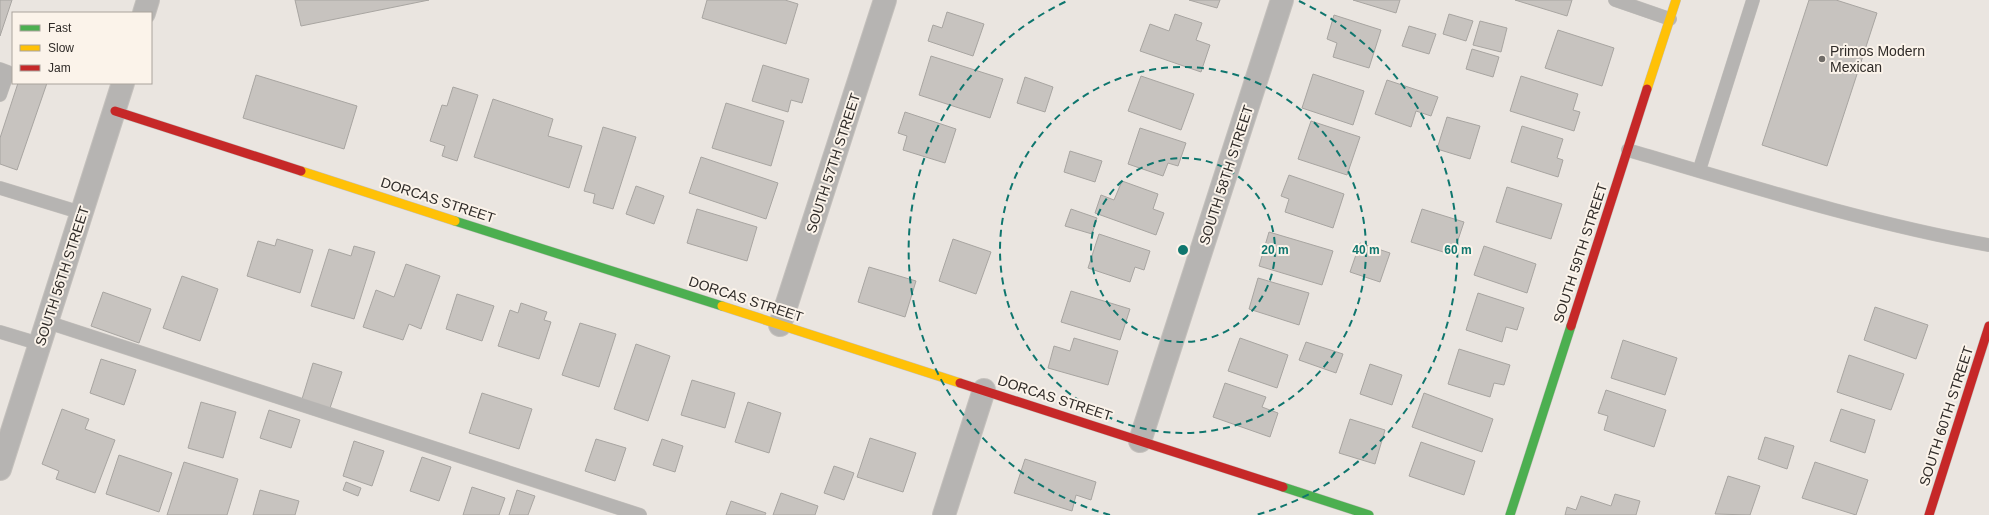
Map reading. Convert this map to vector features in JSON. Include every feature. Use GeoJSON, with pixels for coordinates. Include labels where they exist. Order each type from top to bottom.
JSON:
{"type":"FeatureCollection","features":[{"type":"Feature","properties":{"kind":"street"},"geometry":{"type":"LineString","coordinates":[[144,12],[148,0]]}},
{"type":"Feature","properties":{"kind":"street","name":"SOUTH 57TH STREET"},"geometry":{"type":"LineString","coordinates":[[780,325],[885,0]]}},
{"type":"Feature","properties":{"kind":"street","name":"SOUTH 58TH STREET"},"geometry":{"type":"LineString","coordinates":[[1140,441],[1282,0]]}},
{"type":"Feature","properties":{"kind":"street","name":"SOUTH 59TH STREET"},"geometry":{"type":"LineString","coordinates":[[1510,515],[1676,0]]}},
{"type":"Feature","properties":{"kind":"street","name":"SOUTH 56TH STREET"},"geometry":{"type":"LineString","coordinates":[[0,469],[123,84]]}},
{"type":"Feature","properties":{"kind":"street","name":"DORCAS STREET"},"geometry":{"type":"LineString","coordinates":[[115,110],[1369,515]]}},
{"type":"Feature","properties":{"kind":"street","name":"SOUTH 60TH STREET"},"geometry":{"type":"LineString","coordinates":[[1929,515],[1989,326]]}},
{"type":"Feature","properties":{"kind":"street"},"geometry":{"type":"LineString","coordinates":[[944,515],[984,390]]}},
{"type":"Feature","properties":{"kind":"lane"},"geometry":{"type":"LineString","coordinates":[[1615,0],[1670,19]]}},
{"type":"Feature","properties":{"kind":"lane"},"geometry":{"type":"LineString","coordinates":[[1699,171],[1753,0]]}},
{"type":"Feature","properties":{"kind":"lane"},"geometry":{"type":"LineString","coordinates":[[0,69],[8,72],[0,95]]}},
{"type":"Feature","properties":{"kind":"lane"},"geometry":{"type":"LineString","coordinates":[[1628,150],[1816,206],[1942,236],[1989,245]]}},
{"type":"Feature","properties":{"kind":"lane"},"geometry":{"type":"LineString","coordinates":[[0,188],[82,213]]}},
{"type":"Feature","properties":{"kind":"lane"},"geometry":{"type":"LineString","coordinates":[[47,322],[640,515]]}},
{"type":"Feature","properties":{"kind":"lane"},"geometry":{"type":"LineString","coordinates":[[0,332],[40,344]]}},
{"type":"Feature","properties":{"kind":"building"},"geometry":{"type":"Polygon","coordinates":[[[0,0],[12,0],[0,36],[0,0]]]}},
{"type":"Feature","properties":{"kind":"building"},"geometry":{"type":"Polygon","coordinates":[[[295,0],[429,0],[301,26],[295,0]]]}},
{"type":"Feature","properties":{"kind":"building"},"geometry":{"type":"Polygon","coordinates":[[[707,0],[785,0],[798,4],[786,44],[702,18],[707,0]]]}},
{"type":"Feature","properties":{"kind":"building"},"geometry":{"type":"Polygon","coordinates":[[[1189,0],[1220,0],[1217,8],[1189,0]]]}},
{"type":"Feature","properties":{"kind":"building"},"geometry":{"type":"Polygon","coordinates":[[[1353,0],[1400,0],[1396,13],[1353,0]]]}},
{"type":"Feature","properties":{"kind":"building"},"geometry":{"type":"Polygon","coordinates":[[[1515,0],[1572,0],[1567,16],[1515,0]]]}},
{"type":"Feature","properties":{"kind":"building"},"geometry":{"type":"Polygon","coordinates":[[[1809,0],[1836,0],[1877,13],[1827,166],[1762,145],[1809,0]]]}},
{"type":"Feature","properties":{"kind":"building"},"geometry":{"type":"Polygon","coordinates":[[[947,12],[984,24],[973,56],[928,41],[933,25],[942,28],[947,12]]]}},
{"type":"Feature","properties":{"kind":"building"},"geometry":{"type":"Polygon","coordinates":[[[1175,14],[1202,23],[1196,40],[1210,45],[1201,72],[1140,51],[1150,24],[1169,31],[1175,14]]]}},
{"type":"Feature","properties":{"kind":"building"},"geometry":{"type":"Polygon","coordinates":[[[1449,14],[1473,21],[1466,41],[1443,34],[1449,14]]]}},
{"type":"Feature","properties":{"kind":"building"},"geometry":{"type":"Polygon","coordinates":[[[1334,15],[1381,30],[1369,68],[1333,57],[1337,43],[1327,39],[1334,15]]]}},
{"type":"Feature","properties":{"kind":"building"},"geometry":{"type":"Polygon","coordinates":[[[1480,21],[1507,28],[1501,52],[1473,45],[1480,21]]]}},
{"type":"Feature","properties":{"kind":"building"},"geometry":{"type":"Polygon","coordinates":[[[1409,26],[1436,34],[1429,54],[1402,46],[1409,26]]]}},
{"type":"Feature","properties":{"kind":"building"},"geometry":{"type":"Polygon","coordinates":[[[1558,30],[1614,48],[1602,86],[1545,68],[1558,30]]]}},
{"type":"Feature","properties":{"kind":"building"},"geometry":{"type":"Polygon","coordinates":[[[1472,49],[1499,57],[1493,77],[1466,69],[1472,49]]]}},
{"type":"Feature","properties":{"kind":"building"},"geometry":{"type":"Polygon","coordinates":[[[931,56],[1003,79],[990,118],[919,95],[931,56]]]}},
{"type":"Feature","properties":{"kind":"building"},"geometry":{"type":"Polygon","coordinates":[[[763,65],[809,79],[802,103],[791,100],[788,112],[752,101],[763,65]]]}},
{"type":"Feature","properties":{"kind":"building"},"geometry":{"type":"Polygon","coordinates":[[[1313,74],[1364,91],[1353,125],[1302,108],[1313,74]]]}},
{"type":"Feature","properties":{"kind":"building"},"geometry":{"type":"Polygon","coordinates":[[[256,75],[357,106],[344,149],[243,118],[256,75]]]}},
{"type":"Feature","properties":{"kind":"building"},"geometry":{"type":"Polygon","coordinates":[[[1141,76],[1194,94],[1181,130],[1128,111],[1141,76]]]}},
{"type":"Feature","properties":{"kind":"building"},"geometry":{"type":"Polygon","coordinates":[[[1521,76],[1578,94],[1573,110],[1580,112],[1574,131],[1510,111],[1521,76]]]}},
{"type":"Feature","properties":{"kind":"building"},"geometry":{"type":"Polygon","coordinates":[[[1025,77],[1053,87],[1045,112],[1017,103],[1025,77]]]}},
{"type":"Feature","properties":{"kind":"building"},"geometry":{"type":"Polygon","coordinates":[[[1387,80],[1438,97],[1431,116],[1416,111],[1411,127],[1375,114],[1387,80]]]}},
{"type":"Feature","properties":{"kind":"building"},"geometry":{"type":"Polygon","coordinates":[[[18,84],[47,84],[17,170],[0,164],[0,138],[18,84]]]}},
{"type":"Feature","properties":{"kind":"building"},"geometry":{"type":"Polygon","coordinates":[[[453,87],[478,95],[457,161],[442,156],[445,146],[430,141],[442,105],[447,106],[453,87]]]}},
{"type":"Feature","properties":{"kind":"building"},"geometry":{"type":"Polygon","coordinates":[[[493,99],[553,119],[548,136],[582,146],[569,188],[474,157],[493,99]]]}},
{"type":"Feature","properties":{"kind":"building"},"geometry":{"type":"Polygon","coordinates":[[[726,103],[784,121],[771,166],[712,148],[726,103]]]}},
{"type":"Feature","properties":{"kind":"building"},"geometry":{"type":"Polygon","coordinates":[[[905,112],[956,129],[945,163],[903,150],[907,136],[898,133],[905,112]]]}},
{"type":"Feature","properties":{"kind":"building"},"geometry":{"type":"Polygon","coordinates":[[[1447,117],[1480,126],[1470,159],[1437,149],[1447,117]]]}},
{"type":"Feature","properties":{"kind":"building"},"geometry":{"type":"Polygon","coordinates":[[[1311,121],[1360,137],[1347,175],[1298,159],[1311,121]]]}},
{"type":"Feature","properties":{"kind":"building"},"geometry":{"type":"Polygon","coordinates":[[[1522,126],[1563,139],[1557,158],[1563,160],[1558,177],[1511,162],[1522,126]]]}},
{"type":"Feature","properties":{"kind":"building"},"geometry":{"type":"Polygon","coordinates":[[[603,127],[636,137],[613,209],[593,203],[595,194],[584,191],[603,127]]]}},
{"type":"Feature","properties":{"kind":"building"},"geometry":{"type":"Polygon","coordinates":[[[1140,128],[1186,143],[1178,166],[1168,163],[1163,176],[1128,164],[1140,128]]]}},
{"type":"Feature","properties":{"kind":"building"},"geometry":{"type":"Polygon","coordinates":[[[1070,151],[1102,161],[1095,182],[1064,172],[1070,151]]]}},
{"type":"Feature","properties":{"kind":"building"},"geometry":{"type":"Polygon","coordinates":[[[701,157],[778,183],[766,219],[689,193],[701,157]]]}},
{"type":"Feature","properties":{"kind":"building"},"geometry":{"type":"Polygon","coordinates":[[[1289,175],[1344,194],[1333,228],[1285,212],[1289,199],[1281,196],[1289,175]]]}},
{"type":"Feature","properties":{"kind":"building"},"geometry":{"type":"Polygon","coordinates":[[[1122,181],[1158,194],[1153,209],[1164,213],[1156,235],[1095,213],[1101,195],[1114,200],[1122,181]]]}},
{"type":"Feature","properties":{"kind":"building"},"geometry":{"type":"Polygon","coordinates":[[[636,186],[664,196],[654,224],[626,214],[636,186]]]}},
{"type":"Feature","properties":{"kind":"building"},"geometry":{"type":"Polygon","coordinates":[[[1507,187],[1562,204],[1551,239],[1496,222],[1507,187]]]}},
{"type":"Feature","properties":{"kind":"building"},"geometry":{"type":"Polygon","coordinates":[[[697,209],[757,227],[747,261],[687,243],[697,209]]]}},
{"type":"Feature","properties":{"kind":"building"},"geometry":{"type":"Polygon","coordinates":[[[1071,209],[1097,218],[1092,234],[1065,226],[1071,209]]]}},
{"type":"Feature","properties":{"kind":"building"},"geometry":{"type":"Polygon","coordinates":[[[1422,209],[1464,222],[1453,255],[1411,242],[1422,209]]]}},
{"type":"Feature","properties":{"kind":"building"},"geometry":{"type":"Polygon","coordinates":[[[1269,232],[1333,251],[1322,285],[1259,266],[1269,232]]]}},
{"type":"Feature","properties":{"kind":"building"},"geometry":{"type":"Polygon","coordinates":[[[1099,234],[1150,251],[1144,270],[1135,267],[1130,282],[1088,268],[1099,234]]]}},
{"type":"Feature","properties":{"kind":"building"},"geometry":{"type":"Polygon","coordinates":[[[277,239],[313,250],[300,293],[247,276],[258,241],[275,246],[277,239]]]}},
{"type":"Feature","properties":{"kind":"building"},"geometry":{"type":"Polygon","coordinates":[[[953,239],[991,252],[976,294],[939,281],[953,239]]]}},
{"type":"Feature","properties":{"kind":"building"},"geometry":{"type":"Polygon","coordinates":[[[1360,243],[1390,253],[1380,282],[1350,272],[1360,243]]]}},
{"type":"Feature","properties":{"kind":"building"},"geometry":{"type":"Polygon","coordinates":[[[354,246],[375,252],[354,319],[311,306],[329,249],[351,256],[354,246]]]}},
{"type":"Feature","properties":{"kind":"building"},"geometry":{"type":"Polygon","coordinates":[[[1484,246],[1536,264],[1527,293],[1474,275],[1484,246]]]}},
{"type":"Feature","properties":{"kind":"building"},"geometry":{"type":"Polygon","coordinates":[[[406,264],[440,276],[421,329],[409,324],[403,340],[363,327],[376,290],[394,297],[406,264]]]}},
{"type":"Feature","properties":{"kind":"building"},"geometry":{"type":"Polygon","coordinates":[[[869,267],[916,281],[905,317],[858,302],[869,267]]]}},
{"type":"Feature","properties":{"kind":"building"},"geometry":{"type":"Polygon","coordinates":[[[182,276],[218,289],[200,341],[163,328],[182,276]]]}},
{"type":"Feature","properties":{"kind":"building"},"geometry":{"type":"Polygon","coordinates":[[[1258,278],[1309,293],[1299,325],[1249,309],[1258,278]]]}},
{"type":"Feature","properties":{"kind":"building"},"geometry":{"type":"Polygon","coordinates":[[[1071,291],[1130,309],[1120,340],[1061,322],[1071,291]]]}},
{"type":"Feature","properties":{"kind":"building"},"geometry":{"type":"Polygon","coordinates":[[[103,292],[151,309],[139,343],[91,326],[103,292]]]}},
{"type":"Feature","properties":{"kind":"building"},"geometry":{"type":"Polygon","coordinates":[[[1478,293],[1524,308],[1517,330],[1506,327],[1502,342],[1466,330],[1478,293]]]}},
{"type":"Feature","properties":{"kind":"building"},"geometry":{"type":"Polygon","coordinates":[[[457,294],[494,306],[482,341],[446,329],[457,294]]]}},
{"type":"Feature","properties":{"kind":"building"},"geometry":{"type":"Polygon","coordinates":[[[521,303],[547,312],[544,320],[551,322],[539,359],[498,346],[510,310],[518,313],[521,303]]]}},
{"type":"Feature","properties":{"kind":"building"},"geometry":{"type":"Polygon","coordinates":[[[1875,307],[1928,325],[1916,359],[1864,340],[1875,307]]]}},
{"type":"Feature","properties":{"kind":"building"},"geometry":{"type":"Polygon","coordinates":[[[580,323],[616,334],[599,387],[562,375],[580,323]]]}},
{"type":"Feature","properties":{"kind":"building"},"geometry":{"type":"Polygon","coordinates":[[[1074,338],[1118,351],[1108,385],[1048,368],[1054,346],[1070,351],[1074,338]]]}},
{"type":"Feature","properties":{"kind":"building"},"geometry":{"type":"Polygon","coordinates":[[[1240,338],[1288,355],[1277,388],[1228,371],[1240,338]]]}},
{"type":"Feature","properties":{"kind":"building"},"geometry":{"type":"Polygon","coordinates":[[[1623,340],[1677,358],[1665,395],[1611,378],[1623,340]]]}},
{"type":"Feature","properties":{"kind":"building"},"geometry":{"type":"Polygon","coordinates":[[[1306,342],[1343,354],[1336,373],[1299,360],[1306,342]]]}},
{"type":"Feature","properties":{"kind":"building"},"geometry":{"type":"Polygon","coordinates":[[[636,344],[670,356],[648,421],[614,409],[636,344]]]}},
{"type":"Feature","properties":{"kind":"building"},"geometry":{"type":"Polygon","coordinates":[[[1459,349],[1510,365],[1504,385],[1494,383],[1490,397],[1448,384],[1459,349]]]}},
{"type":"Feature","properties":{"kind":"building"},"geometry":{"type":"Polygon","coordinates":[[[1849,355],[1904,374],[1891,410],[1837,392],[1849,355]]]}},
{"type":"Feature","properties":{"kind":"building"},"geometry":{"type":"Polygon","coordinates":[[[101,359],[136,370],[124,405],[90,393],[101,359]]]}},
{"type":"Feature","properties":{"kind":"building"},"geometry":{"type":"Polygon","coordinates":[[[313,363],[342,372],[330,408],[302,399],[313,363]]]}},
{"type":"Feature","properties":{"kind":"building"},"geometry":{"type":"Polygon","coordinates":[[[1370,364],[1402,375],[1392,405],[1360,394],[1370,364]]]}},
{"type":"Feature","properties":{"kind":"building"},"geometry":{"type":"Polygon","coordinates":[[[692,380],[735,393],[725,428],[681,415],[692,380]]]}},
{"type":"Feature","properties":{"kind":"building"},"geometry":{"type":"Polygon","coordinates":[[[1225,383],[1266,397],[1262,407],[1278,413],[1270,437],[1213,417],[1225,383]]]}},
{"type":"Feature","properties":{"kind":"building"},"geometry":{"type":"Polygon","coordinates":[[[1606,390],[1666,410],[1654,447],[1604,430],[1608,416],[1598,413],[1606,390]]]}},
{"type":"Feature","properties":{"kind":"building"},"geometry":{"type":"Polygon","coordinates":[[[482,393],[532,409],[519,449],[469,433],[482,393]]]}},
{"type":"Feature","properties":{"kind":"building"},"geometry":{"type":"Polygon","coordinates":[[[1424,393],[1493,419],[1482,452],[1412,427],[1424,393]]]}},
{"type":"Feature","properties":{"kind":"building"},"geometry":{"type":"Polygon","coordinates":[[[201,402],[236,412],[223,458],[188,448],[201,402]]]}},
{"type":"Feature","properties":{"kind":"building"},"geometry":{"type":"Polygon","coordinates":[[[748,402],[781,413],[769,453],[735,442],[748,402]]]}},
{"type":"Feature","properties":{"kind":"building"},"geometry":{"type":"Polygon","coordinates":[[[62,409],[89,419],[85,429],[115,440],[95,493],[56,479],[59,471],[42,464],[62,409]]]}},
{"type":"Feature","properties":{"kind":"building"},"geometry":{"type":"Polygon","coordinates":[[[1841,409],[1875,420],[1865,453],[1830,441],[1841,409]]]}},
{"type":"Feature","properties":{"kind":"building"},"geometry":{"type":"Polygon","coordinates":[[[269,410],[300,420],[291,448],[260,438],[269,410]]]}},
{"type":"Feature","properties":{"kind":"building"},"geometry":{"type":"Polygon","coordinates":[[[1350,419],[1385,430],[1375,464],[1339,453],[1350,419]]]}},
{"type":"Feature","properties":{"kind":"building"},"geometry":{"type":"Polygon","coordinates":[[[1765,437],[1794,446],[1787,469],[1758,459],[1765,437]]]}},
{"type":"Feature","properties":{"kind":"building"},"geometry":{"type":"Polygon","coordinates":[[[870,438],[916,453],[903,492],[857,477],[870,438]]]}},
{"type":"Feature","properties":{"kind":"building"},"geometry":{"type":"Polygon","coordinates":[[[596,439],[626,448],[615,481],[585,471],[596,439]]]}},
{"type":"Feature","properties":{"kind":"building"},"geometry":{"type":"Polygon","coordinates":[[[662,439],[683,446],[675,472],[653,465],[662,439]]]}},
{"type":"Feature","properties":{"kind":"building"},"geometry":{"type":"Polygon","coordinates":[[[354,441],[384,451],[372,486],[343,476],[354,441]]]}},
{"type":"Feature","properties":{"kind":"building"},"geometry":{"type":"Polygon","coordinates":[[[1421,442],[1475,461],[1464,495],[1409,476],[1421,442]]]}},
{"type":"Feature","properties":{"kind":"building"},"geometry":{"type":"Polygon","coordinates":[[[119,455],[172,473],[159,512],[106,494],[119,455]]]}},
{"type":"Feature","properties":{"kind":"building"},"geometry":{"type":"Polygon","coordinates":[[[422,457],[451,467],[439,501],[410,491],[422,457]]]}},
{"type":"Feature","properties":{"kind":"building"},"geometry":{"type":"Polygon","coordinates":[[[1025,459],[1096,482],[1091,500],[1076,495],[1072,511],[1014,493],[1025,459]]]}},
{"type":"Feature","properties":{"kind":"building"},"geometry":{"type":"Polygon","coordinates":[[[184,462],[238,479],[227,515],[167,515],[184,462]]]}},
{"type":"Feature","properties":{"kind":"building"},"geometry":{"type":"Polygon","coordinates":[[[1815,462],[1868,480],[1856,515],[1802,498],[1815,462]]]}},
{"type":"Feature","properties":{"kind":"building"},"geometry":{"type":"Polygon","coordinates":[[[834,466],[854,473],[844,500],[824,493],[834,466]]]}},
{"type":"Feature","properties":{"kind":"building"},"geometry":{"type":"Polygon","coordinates":[[[1728,476],[1760,486],[1750,515],[1715,514],[1728,476]]]}},
{"type":"Feature","properties":{"kind":"building"},"geometry":{"type":"Polygon","coordinates":[[[346,482],[361,488],[358,496],[343,490],[346,482]]]}},
{"type":"Feature","properties":{"kind":"building"},"geometry":{"type":"Polygon","coordinates":[[[472,487],[505,498],[499,515],[463,515],[472,487]]]}},
{"type":"Feature","properties":{"kind":"building"},"geometry":{"type":"Polygon","coordinates":[[[260,490],[299,501],[295,515],[253,515],[260,490]]]}},
{"type":"Feature","properties":{"kind":"building"},"geometry":{"type":"Polygon","coordinates":[[[517,490],[535,496],[528,515],[509,515],[517,490]]]}},
{"type":"Feature","properties":{"kind":"building"},"geometry":{"type":"Polygon","coordinates":[[[781,493],[818,506],[815,515],[773,515],[781,493]]]}},
{"type":"Feature","properties":{"kind":"building"},"geometry":{"type":"Polygon","coordinates":[[[1615,494],[1640,501],[1636,515],[1565,515],[1567,507],[1576,510],[1581,496],[1611,506],[1615,494]]]}},
{"type":"Feature","properties":{"kind":"building"},"geometry":{"type":"Polygon","coordinates":[[[731,501],[766,513],[765,515],[726,515],[731,501]]]}},
{"type":"Feature","properties":{"kind":"traffic: fast"},"geometry":{"type":"LineString","coordinates":[[455,221],[722,306]]}},
{"type":"Feature","properties":{"kind":"traffic: fast"},"geometry":{"type":"LineString","coordinates":[[1510,515],[1571,326]]}},
{"type":"Feature","properties":{"kind":"traffic: fast"},"geometry":{"type":"LineString","coordinates":[[1283,487],[1369,515]]}},
{"type":"Feature","properties":{"kind":"traffic: slow"},"geometry":{"type":"LineString","coordinates":[[1647,89],[1676,0]]}},
{"type":"Feature","properties":{"kind":"traffic: slow"},"geometry":{"type":"LineString","coordinates":[[301,171],[455,221]]}},
{"type":"Feature","properties":{"kind":"traffic: slow"},"geometry":{"type":"LineString","coordinates":[[722,306],[960,383]]}},
{"type":"Feature","properties":{"kind":"traffic: jam"},"geometry":{"type":"LineString","coordinates":[[1571,326],[1647,89]]}},
{"type":"Feature","properties":{"kind":"traffic: jam"},"geometry":{"type":"LineString","coordinates":[[115,111],[301,171]]}},
{"type":"Feature","properties":{"kind":"traffic: jam"},"geometry":{"type":"LineString","coordinates":[[1929,515],[1989,326]]}},
{"type":"Feature","properties":{"kind":"traffic: jam"},"geometry":{"type":"LineString","coordinates":[[960,383],[1283,487]]}},
{"type":"Feature","properties":{"kind":"place","name":"Primos Modern Mexican"},"geometry":{"type":"Point","coordinates":[1822,59]}}]}
